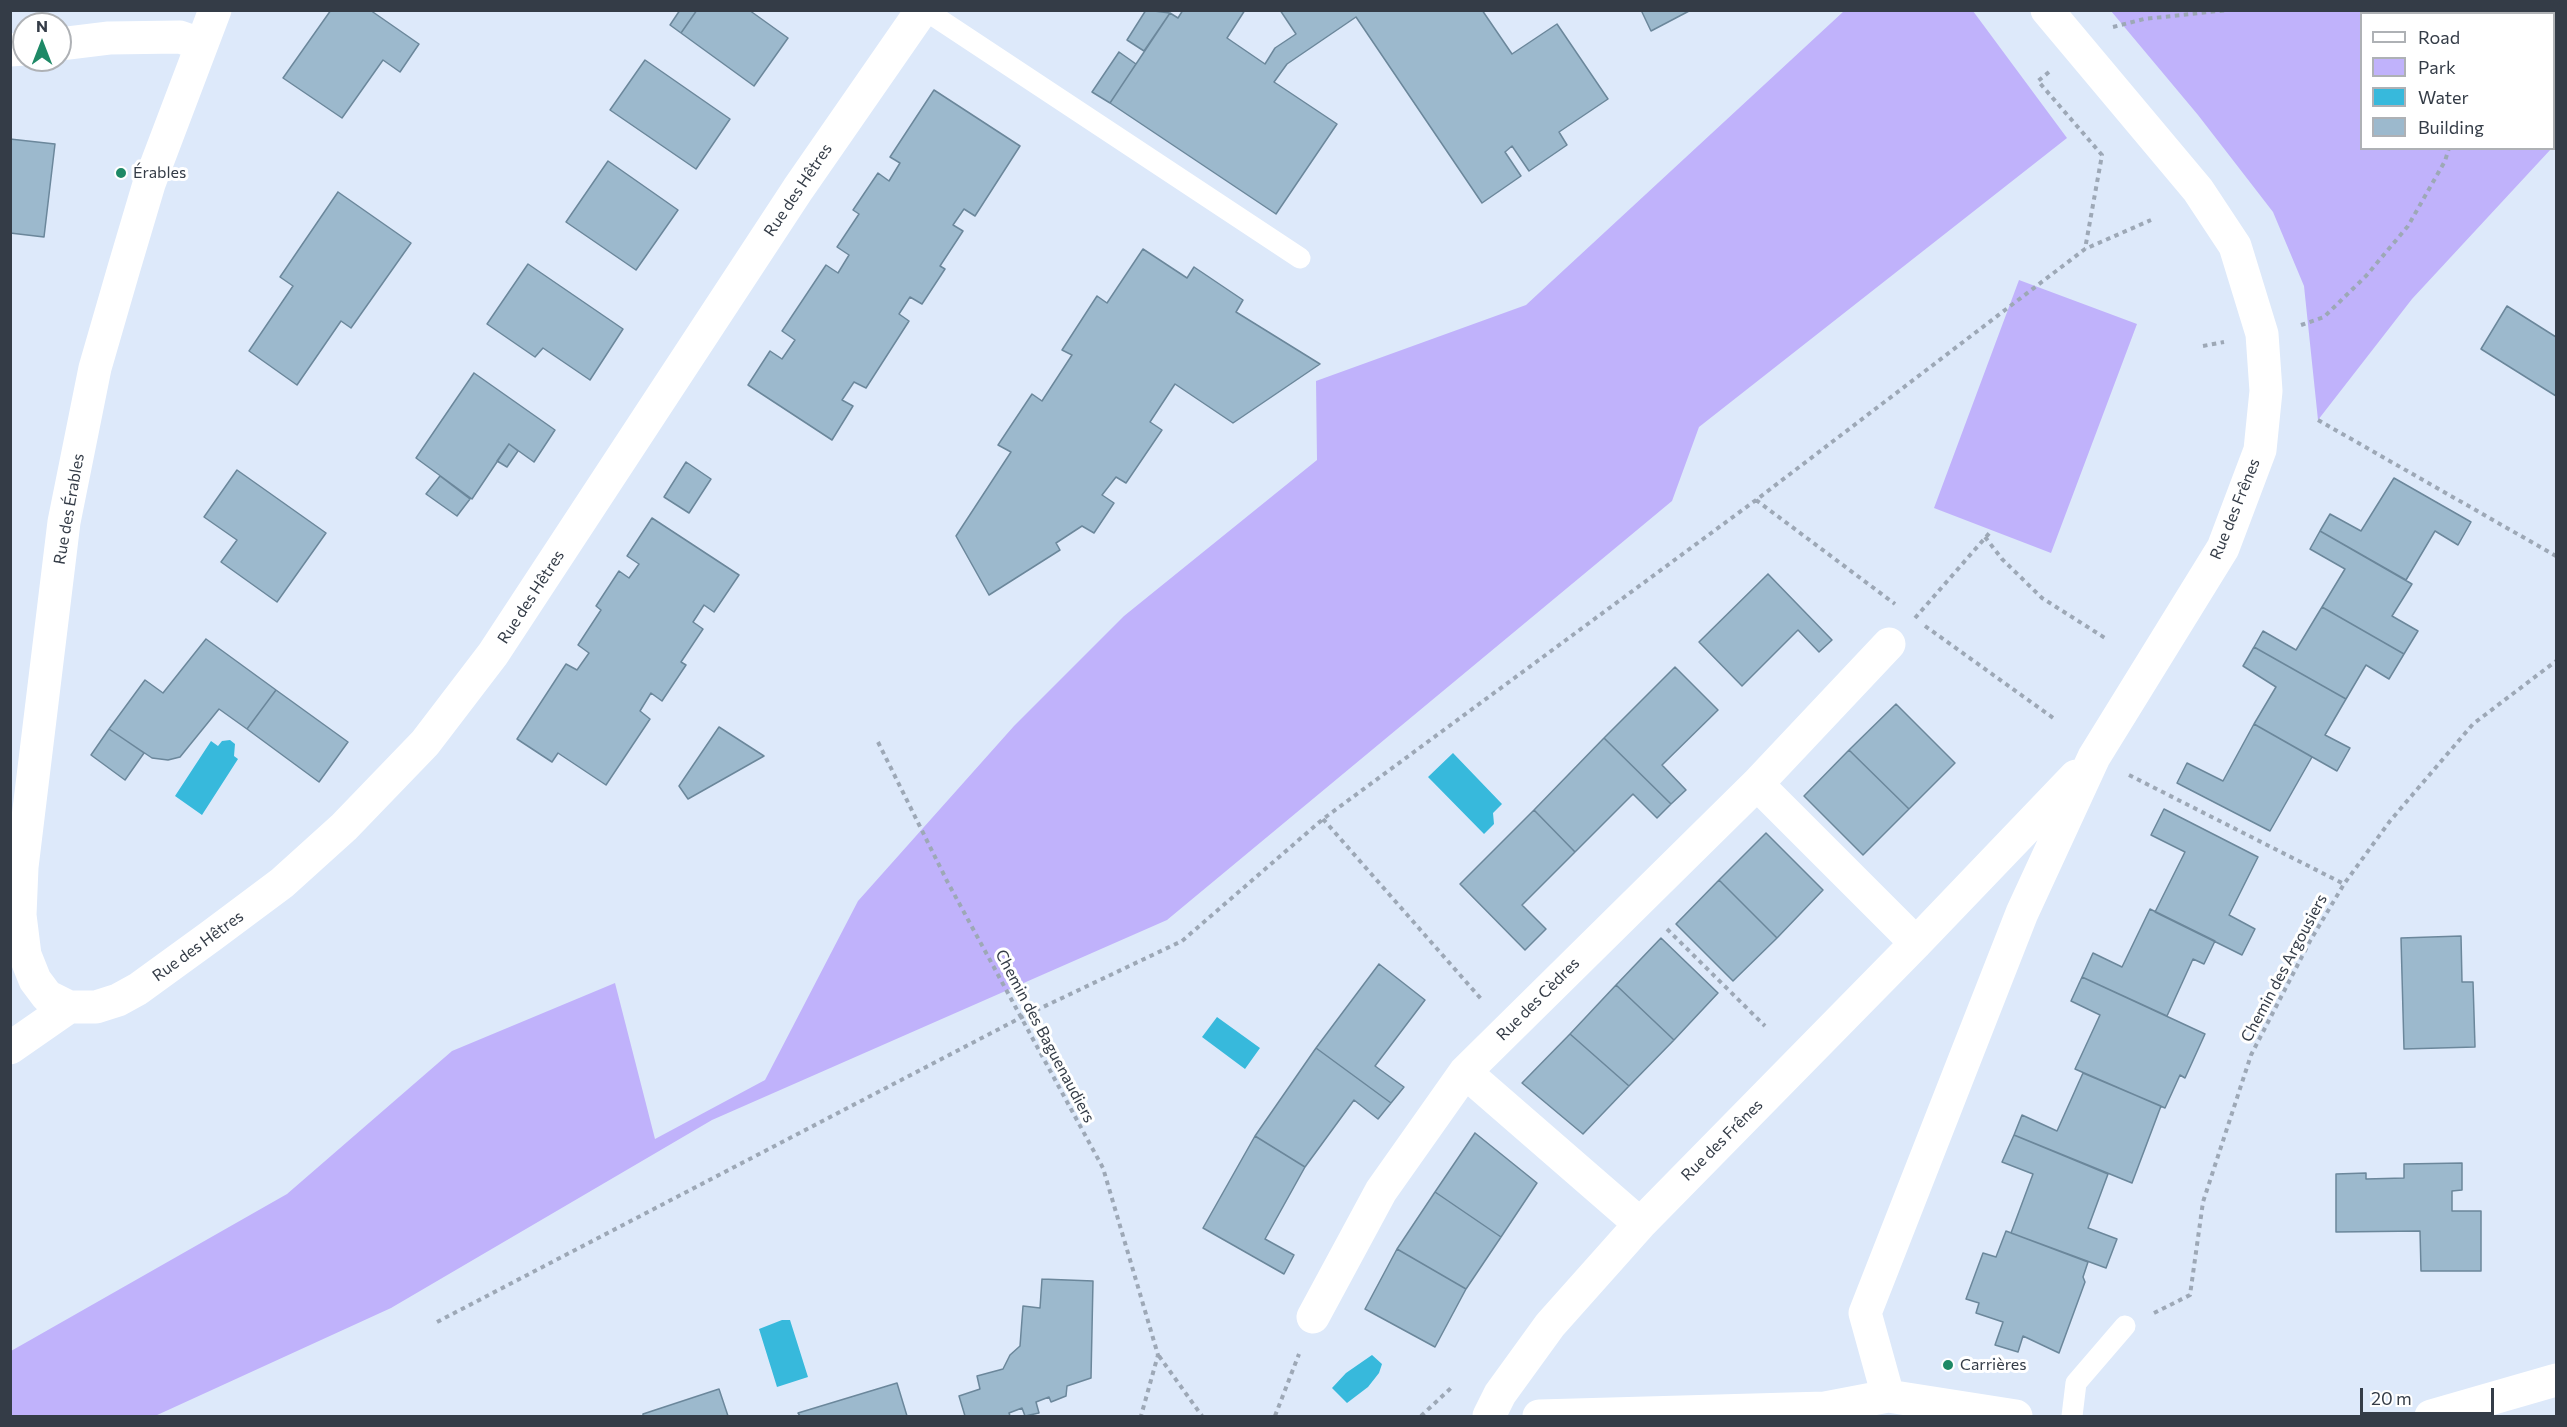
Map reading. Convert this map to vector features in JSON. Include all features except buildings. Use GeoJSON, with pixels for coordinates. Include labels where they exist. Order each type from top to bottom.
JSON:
{"type":"FeatureCollection","features":[{"type":"Feature","properties":{"kind":"street","name":"Rue des Érables"},"geometry":{"type":"LineString","coordinates":[[69,1007],[47,996],[34,980],[25,955],[21,915],[22,867],[64,522],[98,357],[149,184],[200,44],[215,10]]}},
{"type":"Feature","properties":{"kind":"street","name":"Rue des Hêtres"},"geometry":{"type":"LineString","coordinates":[[69,1007],[96,1007],[118,1000],[138,989],[211,936],[282,883],[344,827],[425,743],[494,654],[798,189],[923,10]]}},
{"type":"Feature","properties":{"kind":"street","name":"Rue des Frênes"},"geometry":{"type":"LineString","coordinates":[[1888,1396],[1865,1313],[2022,913],[2094,757],[2223,548],[2260,450],[2266,392],[2262,334],[2235,246],[2198,190],[2047,10]]}},
{"type":"Feature","properties":{"kind":"street"},"geometry":{"type":"LineString","coordinates":[[72,43],[109,38],[180,37],[200,44]]}},
{"type":"Feature","properties":{"kind":"street","name":"Rue des Cèdres"},"geometry":{"type":"LineString","coordinates":[[1313,1317],[1381,1191],[1465,1072],[1757,784],[1889,644]]}},
{"type":"Feature","properties":{"kind":"street","name":"Rue des Frênes"},"geometry":{"type":"LineString","coordinates":[[1489,1416],[1500,1394],[1550,1325],[1640,1224],[1916,943],[2094,757]]}},
{"type":"Feature","properties":{"kind":"street"},"geometry":{"type":"LineString","coordinates":[[1757,784],[1916,943]]}},
{"type":"Feature","properties":{"kind":"street"},"geometry":{"type":"LineString","coordinates":[[1976,881],[2000,881],[2016,895],[2022,913]]}},
{"type":"Feature","properties":{"kind":"street"},"geometry":{"type":"LineString","coordinates":[[10,1048],[69,1007]]}},
{"type":"Feature","properties":{"kind":"street"},"geometry":{"type":"LineString","coordinates":[[1465,1072],[1640,1224]]}},
{"type":"Feature","properties":{"kind":"street"},"geometry":{"type":"LineString","coordinates":[[2431,1416],[2471,1412],[2556,1380]]}},
{"type":"Feature","properties":{"kind":"street"},"geometry":{"type":"LineString","coordinates":[[1539,1416],[1825,1408],[1888,1396],[2016,1416]]}},
{"type":"Feature","properties":{"kind":"lane"},"geometry":{"type":"LineString","coordinates":[[923,10],[1300,258]]}},
{"type":"Feature","properties":{"kind":"lane"},"geometry":{"type":"LineString","coordinates":[[2072,1416],[2076,1383],[2125,1326]]}},
{"type":"Feature","properties":{"kind":"path"},"geometry":{"type":"LineString","coordinates":[[2262,334],[2324,317],[2366,276],[2408,226],[2448,150]]}},
{"type":"Feature","properties":{"kind":"path"},"geometry":{"type":"LineString","coordinates":[[437,1322],[1022,1017],[1182,940],[1323,819],[1756,500],[2085,249],[2151,220]]}},
{"type":"Feature","properties":{"kind":"path"},"geometry":{"type":"LineString","coordinates":[[2318,420],[2556,556]]}},
{"type":"Feature","properties":{"kind":"path"},"geometry":{"type":"LineString","coordinates":[[1889,644],[1992,530]]}},
{"type":"Feature","properties":{"kind":"path"},"geometry":{"type":"LineString","coordinates":[[1985,537],[2002,559],[2042,598],[2105,638]]}},
{"type":"Feature","properties":{"kind":"path","name":"Chemin des Argousiers"},"geometry":{"type":"LineString","coordinates":[[2125,1326],[2190,1295],[2204,1202],[2251,1054],[2310,941],[2344,884],[2390,821],[2473,724],[2556,661]]}},
{"type":"Feature","properties":{"kind":"path","name":"Chemin des Baguenaudiers"},"geometry":{"type":"LineString","coordinates":[[878,742],[947,881],[1103,1168],[1158,1355],[1202,1416]]}},
{"type":"Feature","properties":{"kind":"path"},"geometry":{"type":"LineString","coordinates":[[2094,757],[2344,884]]}},
{"type":"Feature","properties":{"kind":"path"},"geometry":{"type":"LineString","coordinates":[[1323,819],[1508,1029]]}},
{"type":"Feature","properties":{"kind":"path"},"geometry":{"type":"LineString","coordinates":[[1638,902],[1765,1026]]}},
{"type":"Feature","properties":{"kind":"path"},"geometry":{"type":"LineString","coordinates":[[1275,1416],[1313,1317]]}},
{"type":"Feature","properties":{"kind":"path"},"geometry":{"type":"LineString","coordinates":[[1141,1416],[1158,1355]]}},
{"type":"Feature","properties":{"kind":"path"},"geometry":{"type":"LineString","coordinates":[[1421,1416],[1451,1388]]}},
{"type":"Feature","properties":{"kind":"green space"},"geometry":{"type":"Polygon","coordinates":[[[1844,11],[1973,11],[2067,138],[1699,427],[1672,501],[1167,920],[712,1120],[391,1308],[155,1416],[11,1416],[11,1351],[287,1194],[452,1051],[615,983],[655,1139],[765,1080],[858,901],[1014,726],[1124,616],[1317,460],[1316,381],[1526,305],[1844,11]]]}},
{"type":"Feature","properties":{"kind":"green space"},"geometry":{"type":"Polygon","coordinates":[[[2111,11],[2556,11],[2555,144],[2555,12],[2360,12],[2360,150],[2550,150],[2412,299],[2318,420],[2304,286],[2273,212],[2198,115],[2111,11]]]}},
{"type":"Feature","properties":{"kind":"green space"},"geometry":{"type":"Polygon","coordinates":[[[2019,280],[2137,324],[2051,553],[1934,508],[2019,280]]]}},
{"type":"Feature","properties":{"kind":"water"},"geometry":{"type":"Polygon","coordinates":[[[230,740],[235,744],[234,756],[238,759],[202,815],[175,796],[211,741],[218,746],[222,741],[230,740]]]}},
{"type":"Feature","properties":{"kind":"water"},"geometry":{"type":"Polygon","coordinates":[[[1453,753],[1502,804],[1493,813],[1494,824],[1484,834],[1428,777],[1453,753]]]}},
{"type":"Feature","properties":{"kind":"water"},"geometry":{"type":"Polygon","coordinates":[[[1217,1017],[1260,1048],[1245,1069],[1202,1037],[1217,1017]]]}},
{"type":"Feature","properties":{"kind":"water"},"geometry":{"type":"Polygon","coordinates":[[[782,1320],[790,1320],[808,1377],[777,1387],[759,1329],[782,1320]]]}},
{"type":"Feature","properties":{"kind":"water"},"geometry":{"type":"Polygon","coordinates":[[[1372,1355],[1382,1364],[1379,1373],[1368,1387],[1347,1403],[1332,1388],[1346,1373],[1372,1355]]]}},
{"type":"Feature","properties":{"kind":"place","name":"Érables"},"geometry":{"type":"Point","coordinates":[121,173]}},
{"type":"Feature","properties":{"kind":"place","name":"Carrières"},"geometry":{"type":"Point","coordinates":[1948,1365]}}]}
